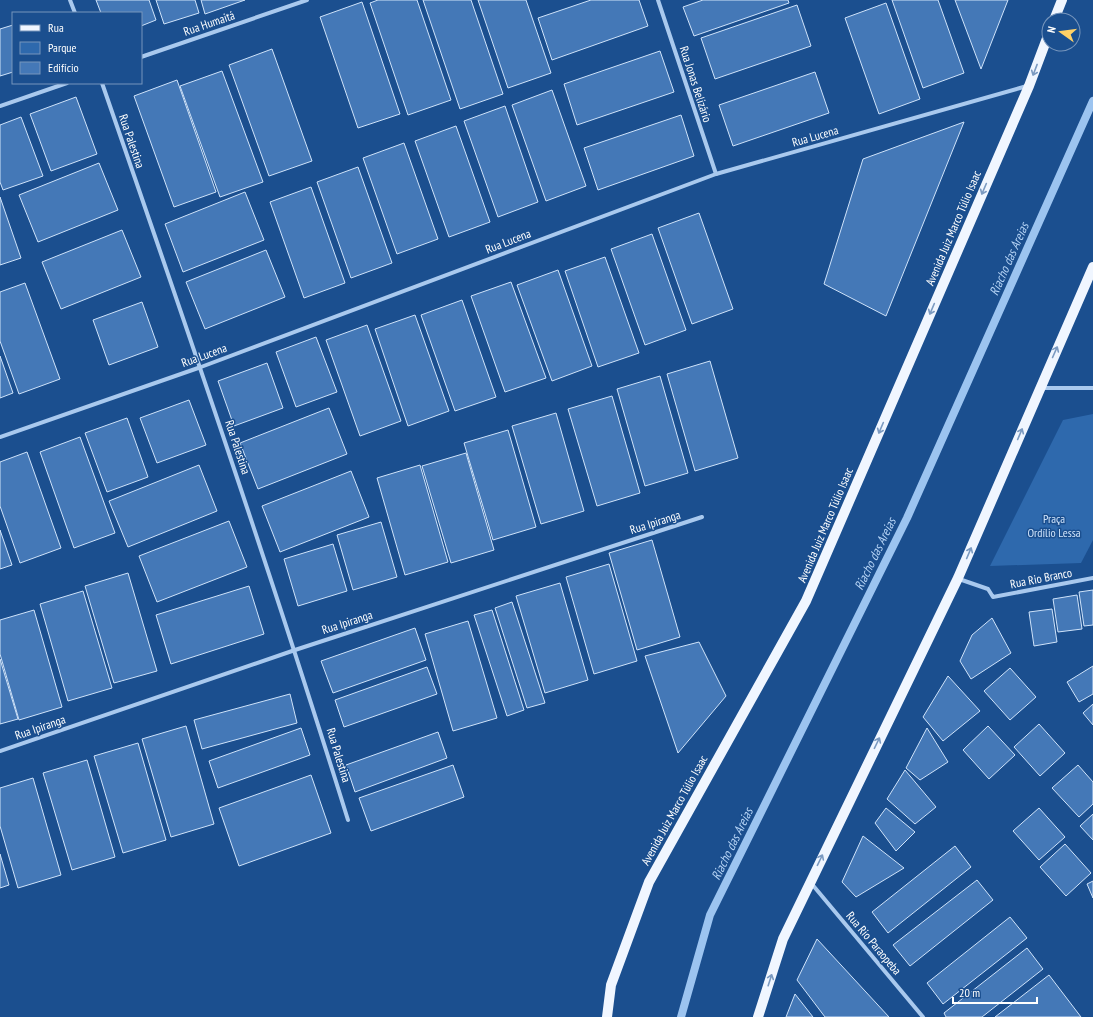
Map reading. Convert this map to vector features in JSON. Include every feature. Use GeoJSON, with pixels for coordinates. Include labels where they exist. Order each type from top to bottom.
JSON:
{"type":"FeatureCollection","features":[{"type":"Feature","properties":{"kind":"main road"},"geometry":{"type":"LineString","coordinates":[[1057,12],[1062,0]]}},
{"type":"Feature","properties":{"kind":"main road","name":"Avenida Juiz Marco Túlio Isaac"},"geometry":{"type":"LineString","coordinates":[[607,1017],[612,985],[649,882],[806,601],[1029,86],[1042,52]]}},
{"type":"Feature","properties":{"kind":"main road"},"geometry":{"type":"LineString","coordinates":[[758,1017],[784,939],[810,881],[958,578],[1093,267]]}},
{"type":"Feature","properties":{"kind":"street"},"geometry":{"type":"LineString","coordinates":[[70,0],[75,12]]}},
{"type":"Feature","properties":{"kind":"street","name":"Rua Humaitá"},"geometry":{"type":"LineString","coordinates":[[142,57],[307,0]]}},
{"type":"Feature","properties":{"kind":"street","name":"Rua Jonas Belizário"},"geometry":{"type":"LineString","coordinates":[[658,0],[716,174]]}},
{"type":"Feature","properties":{"kind":"street"},"geometry":{"type":"LineString","coordinates":[[0,106],[64,84]]}},
{"type":"Feature","properties":{"kind":"street","name":"Rua Palestina"},"geometry":{"type":"LineString","coordinates":[[102,84],[201,367],[295,650],[348,820]]}},
{"type":"Feature","properties":{"kind":"street","name":"Rua Lucena"},"geometry":{"type":"LineString","coordinates":[[0,437],[201,367],[716,174],[1029,86]]}},
{"type":"Feature","properties":{"kind":"street"},"geometry":{"type":"LineString","coordinates":[[1040,388],[1093,388]]}},
{"type":"Feature","properties":{"kind":"street","name":"Rua Ipiranga"},"geometry":{"type":"LineString","coordinates":[[0,751],[295,650],[702,517]]}},
{"type":"Feature","properties":{"kind":"street","name":"Rua Rio Branco"},"geometry":{"type":"LineString","coordinates":[[958,578],[988,589],[993,597],[1092,578]]}},
{"type":"Feature","properties":{"kind":"street","name":"Rua Rio Paraopeba"},"geometry":{"type":"LineString","coordinates":[[810,881],[923,1017]]}},
{"type":"Feature","properties":{"kind":"green space","name":"Praça Ordílio Lessa"},"geometry":{"type":"Polygon","coordinates":[[[1093,414],[1093,540],[1081,563],[990,566],[1063,420],[1093,414]]]}},
{"type":"Feature","properties":{"kind":"building"},"geometry":{"type":"Polygon","coordinates":[[[96,0],[149,0],[156,20],[142,26],[142,12],[101,12],[96,0]]]}},
{"type":"Feature","properties":{"kind":"building"},"geometry":{"type":"Polygon","coordinates":[[[156,0],[195,0],[199,13],[164,24],[156,0]]]}},
{"type":"Feature","properties":{"kind":"building"},"geometry":{"type":"Polygon","coordinates":[[[201,0],[245,0],[205,14],[201,0]]]}},
{"type":"Feature","properties":{"kind":"building"},"geometry":{"type":"Polygon","coordinates":[[[378,0],[417,0],[451,100],[408,115],[370,3],[378,0]]]}},
{"type":"Feature","properties":{"kind":"building"},"geometry":{"type":"Polygon","coordinates":[[[423,0],[471,0],[503,94],[460,109],[423,0]]]}},
{"type":"Feature","properties":{"kind":"building"},"geometry":{"type":"Polygon","coordinates":[[[478,0],[526,0],[551,73],[508,88],[478,0]]]}},
{"type":"Feature","properties":{"kind":"building"},"geometry":{"type":"Polygon","coordinates":[[[591,0],[639,0],[648,26],[552,60],[538,18],[591,0]]]}},
{"type":"Feature","properties":{"kind":"building"},"geometry":{"type":"Polygon","coordinates":[[[703,0],[788,0],[789,3],[694,36],[683,7],[703,0]]]}},
{"type":"Feature","properties":{"kind":"building"},"geometry":{"type":"Polygon","coordinates":[[[892,0],[938,0],[964,73],[923,88],[892,0]]]}},
{"type":"Feature","properties":{"kind":"building"},"geometry":{"type":"Polygon","coordinates":[[[955,0],[1008,0],[981,69],[955,0]]]}},
{"type":"Feature","properties":{"kind":"building"},"geometry":{"type":"Polygon","coordinates":[[[362,2],[400,114],[358,128],[320,17],[362,2]]]}},
{"type":"Feature","properties":{"kind":"building"},"geometry":{"type":"Polygon","coordinates":[[[886,3],[920,99],[879,114],[845,18],[886,3]]]}},
{"type":"Feature","properties":{"kind":"building"},"geometry":{"type":"Polygon","coordinates":[[[797,5],[811,46],[715,79],[701,38],[797,5]]]}},
{"type":"Feature","properties":{"kind":"building"},"geometry":{"type":"Polygon","coordinates":[[[12,25],[12,72],[0,76],[0,29],[12,25]]]}},
{"type":"Feature","properties":{"kind":"building"},"geometry":{"type":"Polygon","coordinates":[[[272,49],[312,161],[269,176],[229,65],[272,49]]]}},
{"type":"Feature","properties":{"kind":"building"},"geometry":{"type":"Polygon","coordinates":[[[660,51],[674,92],[577,125],[564,84],[660,51]]]}},
{"type":"Feature","properties":{"kind":"building"},"geometry":{"type":"Polygon","coordinates":[[[222,71],[263,182],[220,197],[180,86],[222,71]]]}},
{"type":"Feature","properties":{"kind":"building"},"geometry":{"type":"Polygon","coordinates":[[[815,72],[829,113],[733,146],[719,105],[815,72]]]}},
{"type":"Feature","properties":{"kind":"building"},"geometry":{"type":"Polygon","coordinates":[[[177,80],[216,192],[174,207],[134,96],[177,80]]]}},
{"type":"Feature","properties":{"kind":"building"},"geometry":{"type":"Polygon","coordinates":[[[552,90],[586,186],[546,201],[512,105],[552,90]]]}},
{"type":"Feature","properties":{"kind":"building"},"geometry":{"type":"Polygon","coordinates":[[[76,97],[97,154],[51,171],[30,114],[76,97]]]}},
{"type":"Feature","properties":{"kind":"building"},"geometry":{"type":"Polygon","coordinates":[[[505,106],[538,202],[498,217],[464,121],[505,106]]]}},
{"type":"Feature","properties":{"kind":"building"},"geometry":{"type":"Polygon","coordinates":[[[681,115],[694,156],[598,190],[584,148],[681,115]]]}},
{"type":"Feature","properties":{"kind":"building"},"geometry":{"type":"Polygon","coordinates":[[[21,117],[43,176],[3,190],[0,182],[0,125],[21,117]]]}},
{"type":"Feature","properties":{"kind":"building"},"geometry":{"type":"Polygon","coordinates":[[[964,122],[886,316],[824,284],[863,159],[964,122]]]}},
{"type":"Feature","properties":{"kind":"building"},"geometry":{"type":"Polygon","coordinates":[[[456,126],[490,222],[449,237],[415,141],[456,126]]]}},
{"type":"Feature","properties":{"kind":"building"},"geometry":{"type":"Polygon","coordinates":[[[404,143],[438,239],[397,254],[363,158],[404,143]]]}},
{"type":"Feature","properties":{"kind":"building"},"geometry":{"type":"Polygon","coordinates":[[[99,163],[118,210],[38,242],[19,195],[99,163]]]}},
{"type":"Feature","properties":{"kind":"building"},"geometry":{"type":"Polygon","coordinates":[[[358,167],[392,263],[351,278],[317,182],[358,167]]]}},
{"type":"Feature","properties":{"kind":"building"},"geometry":{"type":"Polygon","coordinates":[[[311,187],[345,283],[304,298],[270,202],[311,187]]]}},
{"type":"Feature","properties":{"kind":"building"},"geometry":{"type":"Polygon","coordinates":[[[245,192],[264,240],[183,272],[165,224],[245,192]]]}},
{"type":"Feature","properties":{"kind":"building"},"geometry":{"type":"Polygon","coordinates":[[[0,197],[21,258],[0,265],[0,197]]]}},
{"type":"Feature","properties":{"kind":"building"},"geometry":{"type":"Polygon","coordinates":[[[699,213],[733,309],[692,324],[658,228],[699,213]]]}},
{"type":"Feature","properties":{"kind":"building"},"geometry":{"type":"Polygon","coordinates":[[[122,230],[141,277],[61,309],[42,262],[122,230]]]}},
{"type":"Feature","properties":{"kind":"building"},"geometry":{"type":"Polygon","coordinates":[[[652,234],[686,330],[645,345],[611,249],[652,234]]]}},
{"type":"Feature","properties":{"kind":"building"},"geometry":{"type":"Polygon","coordinates":[[[266,250],[285,297],[205,329],[186,282],[266,250]]]}},
{"type":"Feature","properties":{"kind":"building"},"geometry":{"type":"Polygon","coordinates":[[[605,257],[639,353],[598,367],[565,271],[605,257]]]}},
{"type":"Feature","properties":{"kind":"building"},"geometry":{"type":"Polygon","coordinates":[[[558,270],[592,366],[552,381],[517,285],[558,270]]]}},
{"type":"Feature","properties":{"kind":"building"},"geometry":{"type":"Polygon","coordinates":[[[511,282],[546,378],[505,392],[471,296],[511,282]]]}},
{"type":"Feature","properties":{"kind":"building"},"geometry":{"type":"Polygon","coordinates":[[[25,283],[60,379],[19,394],[0,341],[0,292],[25,283]]]}},
{"type":"Feature","properties":{"kind":"building"},"geometry":{"type":"Polygon","coordinates":[[[462,300],[496,397],[455,411],[421,315],[462,300]]]}},
{"type":"Feature","properties":{"kind":"building"},"geometry":{"type":"Polygon","coordinates":[[[142,302],[158,347],[109,365],[93,320],[142,302]]]}},
{"type":"Feature","properties":{"kind":"building"},"geometry":{"type":"Polygon","coordinates":[[[415,315],[449,411],[408,426],[375,329],[415,315]]]}},
{"type":"Feature","properties":{"kind":"building"},"geometry":{"type":"Polygon","coordinates":[[[367,325],[401,421],[360,436],[326,340],[367,325]]]}},
{"type":"Feature","properties":{"kind":"building"},"geometry":{"type":"Polygon","coordinates":[[[316,337],[337,392],[296,407],[276,352],[316,337]]]}},
{"type":"Feature","properties":{"kind":"building"},"geometry":{"type":"Polygon","coordinates":[[[0,356],[13,393],[0,398],[0,356]]]}},
{"type":"Feature","properties":{"kind":"building"},"geometry":{"type":"Polygon","coordinates":[[[710,361],[738,458],[695,471],[667,374],[710,361]]]}},
{"type":"Feature","properties":{"kind":"building"},"geometry":{"type":"Polygon","coordinates":[[[267,363],[283,408],[234,426],[218,381],[267,363]]]}},
{"type":"Feature","properties":{"kind":"building"},"geometry":{"type":"Polygon","coordinates":[[[660,376],[688,473],[645,486],[617,389],[660,376]]]}},
{"type":"Feature","properties":{"kind":"building"},"geometry":{"type":"Polygon","coordinates":[[[612,396],[640,493],[597,506],[568,409],[612,396]]]}},
{"type":"Feature","properties":{"kind":"building"},"geometry":{"type":"Polygon","coordinates":[[[189,400],[206,445],[157,463],[140,418],[189,400]]]}},
{"type":"Feature","properties":{"kind":"building"},"geometry":{"type":"Polygon","coordinates":[[[329,408],[347,454],[258,489],[240,443],[329,408]]]}},
{"type":"Feature","properties":{"kind":"building"},"geometry":{"type":"Polygon","coordinates":[[[556,413],[584,511],[541,524],[512,426],[556,413]]]}},
{"type":"Feature","properties":{"kind":"building"},"geometry":{"type":"Polygon","coordinates":[[[127,418],[148,477],[107,492],[85,433],[127,418]]]}},
{"type":"Feature","properties":{"kind":"building"},"geometry":{"type":"Polygon","coordinates":[[[508,430],[536,527],[493,540],[464,443],[508,430]]]}},
{"type":"Feature","properties":{"kind":"building"},"geometry":{"type":"Polygon","coordinates":[[[80,437],[115,533],[74,548],[40,452],[80,437]]]}},
{"type":"Feature","properties":{"kind":"building"},"geometry":{"type":"Polygon","coordinates":[[[27,452],[61,548],[20,563],[0,506],[0,462],[27,452]]]}},
{"type":"Feature","properties":{"kind":"building"},"geometry":{"type":"Polygon","coordinates":[[[466,453],[494,550],[451,563],[422,466],[466,453]]]}},
{"type":"Feature","properties":{"kind":"building"},"geometry":{"type":"Polygon","coordinates":[[[199,465],[217,511],[128,547],[109,501],[199,465]]]}},
{"type":"Feature","properties":{"kind":"building"},"geometry":{"type":"Polygon","coordinates":[[[420,465],[448,562],[405,575],[377,478],[420,465]]]}},
{"type":"Feature","properties":{"kind":"building"},"geometry":{"type":"Polygon","coordinates":[[[351,471],[369,517],[280,552],[262,506],[351,471]]]}},
{"type":"Feature","properties":{"kind":"building"},"geometry":{"type":"Polygon","coordinates":[[[229,521],[247,567],[157,602],[139,556],[229,521]]]}},
{"type":"Feature","properties":{"kind":"building"},"geometry":{"type":"Polygon","coordinates":[[[381,522],[397,577],[353,590],[337,535],[381,522]]]}},
{"type":"Feature","properties":{"kind":"building"},"geometry":{"type":"Polygon","coordinates":[[[0,530],[12,565],[0,569],[0,530]]]}},
{"type":"Feature","properties":{"kind":"building"},"geometry":{"type":"Polygon","coordinates":[[[652,540],[680,637],[637,650],[609,553],[652,540]]]}},
{"type":"Feature","properties":{"kind":"building"},"geometry":{"type":"Polygon","coordinates":[[[333,544],[347,591],[298,606],[284,559],[333,544]]]}},
{"type":"Feature","properties":{"kind":"building"},"geometry":{"type":"Polygon","coordinates":[[[609,564],[637,661],[594,674],[566,577],[609,564]]]}},
{"type":"Feature","properties":{"kind":"building"},"geometry":{"type":"Polygon","coordinates":[[[128,573],[157,671],[114,683],[85,586],[128,573]]]}},
{"type":"Feature","properties":{"kind":"building"},"geometry":{"type":"Polygon","coordinates":[[[560,583],[588,680],[545,693],[516,596],[560,583]]]}},
{"type":"Feature","properties":{"kind":"building"},"geometry":{"type":"Polygon","coordinates":[[[249,586],[264,634],[171,664],[156,615],[249,586]]]}},
{"type":"Feature","properties":{"kind":"building"},"geometry":{"type":"Polygon","coordinates":[[[1093,590],[1093,625],[1084,626],[1079,592],[1093,590]]]}},
{"type":"Feature","properties":{"kind":"building"},"geometry":{"type":"Polygon","coordinates":[[[83,591],[112,688],[68,701],[40,604],[83,591]]]}},
{"type":"Feature","properties":{"kind":"building"},"geometry":{"type":"Polygon","coordinates":[[[1077,595],[1082,629],[1058,632],[1053,599],[1077,595]]]}},
{"type":"Feature","properties":{"kind":"building"},"geometry":{"type":"Polygon","coordinates":[[[512,602],[545,703],[527,708],[495,608],[512,602]]]}},
{"type":"Feature","properties":{"kind":"building"},"geometry":{"type":"Polygon","coordinates":[[[1052,609],[1057,642],[1034,646],[1029,612],[1052,609]]]}},
{"type":"Feature","properties":{"kind":"building"},"geometry":{"type":"Polygon","coordinates":[[[34,610],[62,707],[19,720],[0,654],[0,620],[34,610]]]}},
{"type":"Feature","properties":{"kind":"building"},"geometry":{"type":"Polygon","coordinates":[[[492,610],[524,710],[507,716],[474,615],[492,610]]]}},
{"type":"Feature","properties":{"kind":"building"},"geometry":{"type":"Polygon","coordinates":[[[992,618],[1011,653],[971,679],[960,661],[972,635],[992,618]]]}},
{"type":"Feature","properties":{"kind":"building"},"geometry":{"type":"Polygon","coordinates":[[[468,621],[497,718],[453,731],[425,634],[468,621]]]}},
{"type":"Feature","properties":{"kind":"building"},"geometry":{"type":"Polygon","coordinates":[[[415,628],[426,660],[333,693],[321,661],[415,628]]]}},
{"type":"Feature","properties":{"kind":"building"},"geometry":{"type":"Polygon","coordinates":[[[699,642],[726,696],[678,753],[645,656],[699,642]]]}},
{"type":"Feature","properties":{"kind":"building"},"geometry":{"type":"Polygon","coordinates":[[[0,659],[18,719],[0,724],[0,659]]]}},
{"type":"Feature","properties":{"kind":"building"},"geometry":{"type":"Polygon","coordinates":[[[1093,666],[1093,694],[1079,702],[1067,682],[1093,666]]]}},
{"type":"Feature","properties":{"kind":"building"},"geometry":{"type":"Polygon","coordinates":[[[427,667],[437,694],[344,727],[335,700],[427,667]]]}},
{"type":"Feature","properties":{"kind":"building"},"geometry":{"type":"Polygon","coordinates":[[[1010,668],[1036,697],[1010,720],[984,691],[1010,668]]]}},
{"type":"Feature","properties":{"kind":"building"},"geometry":{"type":"Polygon","coordinates":[[[948,676],[980,711],[943,741],[923,717],[948,676]]]}},
{"type":"Feature","properties":{"kind":"building"},"geometry":{"type":"Polygon","coordinates":[[[290,694],[297,723],[202,749],[194,720],[290,694]]]}},
{"type":"Feature","properties":{"kind":"building"},"geometry":{"type":"Polygon","coordinates":[[[1093,704],[1093,725],[1083,713],[1093,704]]]}},
{"type":"Feature","properties":{"kind":"building"},"geometry":{"type":"Polygon","coordinates":[[[1039,724],[1065,753],[1040,776],[1014,747],[1039,724]]]}},
{"type":"Feature","properties":{"kind":"building"},"geometry":{"type":"Polygon","coordinates":[[[186,726],[214,824],[171,837],[142,739],[186,726]]]}},
{"type":"Feature","properties":{"kind":"building"},"geometry":{"type":"Polygon","coordinates":[[[988,726],[1015,755],[989,779],[963,750],[988,726]]]}},
{"type":"Feature","properties":{"kind":"building"},"geometry":{"type":"Polygon","coordinates":[[[301,728],[310,755],[218,788],[209,761],[301,728]]]}},
{"type":"Feature","properties":{"kind":"building"},"geometry":{"type":"Polygon","coordinates":[[[927,728],[948,762],[920,780],[906,768],[927,728]]]}},
{"type":"Feature","properties":{"kind":"building"},"geometry":{"type":"Polygon","coordinates":[[[438,732],[447,758],[355,792],[346,765],[438,732]]]}},
{"type":"Feature","properties":{"kind":"building"},"geometry":{"type":"Polygon","coordinates":[[[138,743],[166,840],[123,853],[94,756],[138,743]]]}},
{"type":"Feature","properties":{"kind":"building"},"geometry":{"type":"Polygon","coordinates":[[[87,760],[115,857],[72,870],[43,773],[87,760]]]}},
{"type":"Feature","properties":{"kind":"building"},"geometry":{"type":"Polygon","coordinates":[[[453,765],[464,797],[371,831],[359,798],[453,765]]]}},
{"type":"Feature","properties":{"kind":"building"},"geometry":{"type":"Polygon","coordinates":[[[1078,765],[1093,782],[1093,804],[1079,817],[1052,788],[1078,765]]]}},
{"type":"Feature","properties":{"kind":"building"},"geometry":{"type":"Polygon","coordinates":[[[905,770],[936,807],[915,824],[887,799],[905,770]]]}},
{"type":"Feature","properties":{"kind":"building"},"geometry":{"type":"Polygon","coordinates":[[[311,775],[331,833],[239,866],[219,808],[311,775]]]}},
{"type":"Feature","properties":{"kind":"building"},"geometry":{"type":"Polygon","coordinates":[[[33,778],[61,875],[18,888],[0,826],[0,788],[33,778]]]}},
{"type":"Feature","properties":{"kind":"building"},"geometry":{"type":"Polygon","coordinates":[[[886,808],[915,832],[896,851],[875,823],[886,808]]]}},
{"type":"Feature","properties":{"kind":"building"},"geometry":{"type":"Polygon","coordinates":[[[1039,808],[1065,837],[1039,860],[1013,831],[1039,808]]]}},
{"type":"Feature","properties":{"kind":"building"},"geometry":{"type":"Polygon","coordinates":[[[1093,814],[1093,840],[1080,826],[1093,814]]]}},
{"type":"Feature","properties":{"kind":"building"},"geometry":{"type":"Polygon","coordinates":[[[863,836],[904,868],[856,897],[842,882],[863,836]]]}},
{"type":"Feature","properties":{"kind":"building"},"geometry":{"type":"Polygon","coordinates":[[[1065,844],[1091,873],[1066,896],[1040,867],[1065,844]]]}},
{"type":"Feature","properties":{"kind":"building"},"geometry":{"type":"Polygon","coordinates":[[[955,846],[971,867],[888,933],[872,912],[955,846]]]}},
{"type":"Feature","properties":{"kind":"building"},"geometry":{"type":"Polygon","coordinates":[[[0,854],[9,885],[0,888],[0,854]]]}},
{"type":"Feature","properties":{"kind":"building"},"geometry":{"type":"Polygon","coordinates":[[[977,880],[993,900],[910,966],[893,945],[977,880]]]}},
{"type":"Feature","properties":{"kind":"building"},"geometry":{"type":"Polygon","coordinates":[[[1093,881],[1093,898],[1087,884],[1093,881]]]}},
{"type":"Feature","properties":{"kind":"building"},"geometry":{"type":"Polygon","coordinates":[[[1010,917],[1027,938],[943,1004],[927,983],[1010,917]]]}},
{"type":"Feature","properties":{"kind":"building"},"geometry":{"type":"Polygon","coordinates":[[[817,939],[889,1017],[825,1017],[797,980],[817,939]]]}},
{"type":"Feature","properties":{"kind":"building"},"geometry":{"type":"Polygon","coordinates":[[[1027,948],[1043,969],[982,1017],[946,1017],[944,1013],[1027,948]]]}},
{"type":"Feature","properties":{"kind":"building"},"geometry":{"type":"Polygon","coordinates":[[[1049,975],[1081,1017],[995,1017],[1049,975]]]}},
{"type":"Feature","properties":{"kind":"building"},"geometry":{"type":"Polygon","coordinates":[[[795,994],[813,1017],[786,1017],[795,994]]]}},
{"type":"Feature","properties":{"kind":"waterway","name":"Riacho das Areias"},"geometry":{"type":"LineString","coordinates":[[681,1017],[710,915],[907,518],[1093,101]]}}]}
